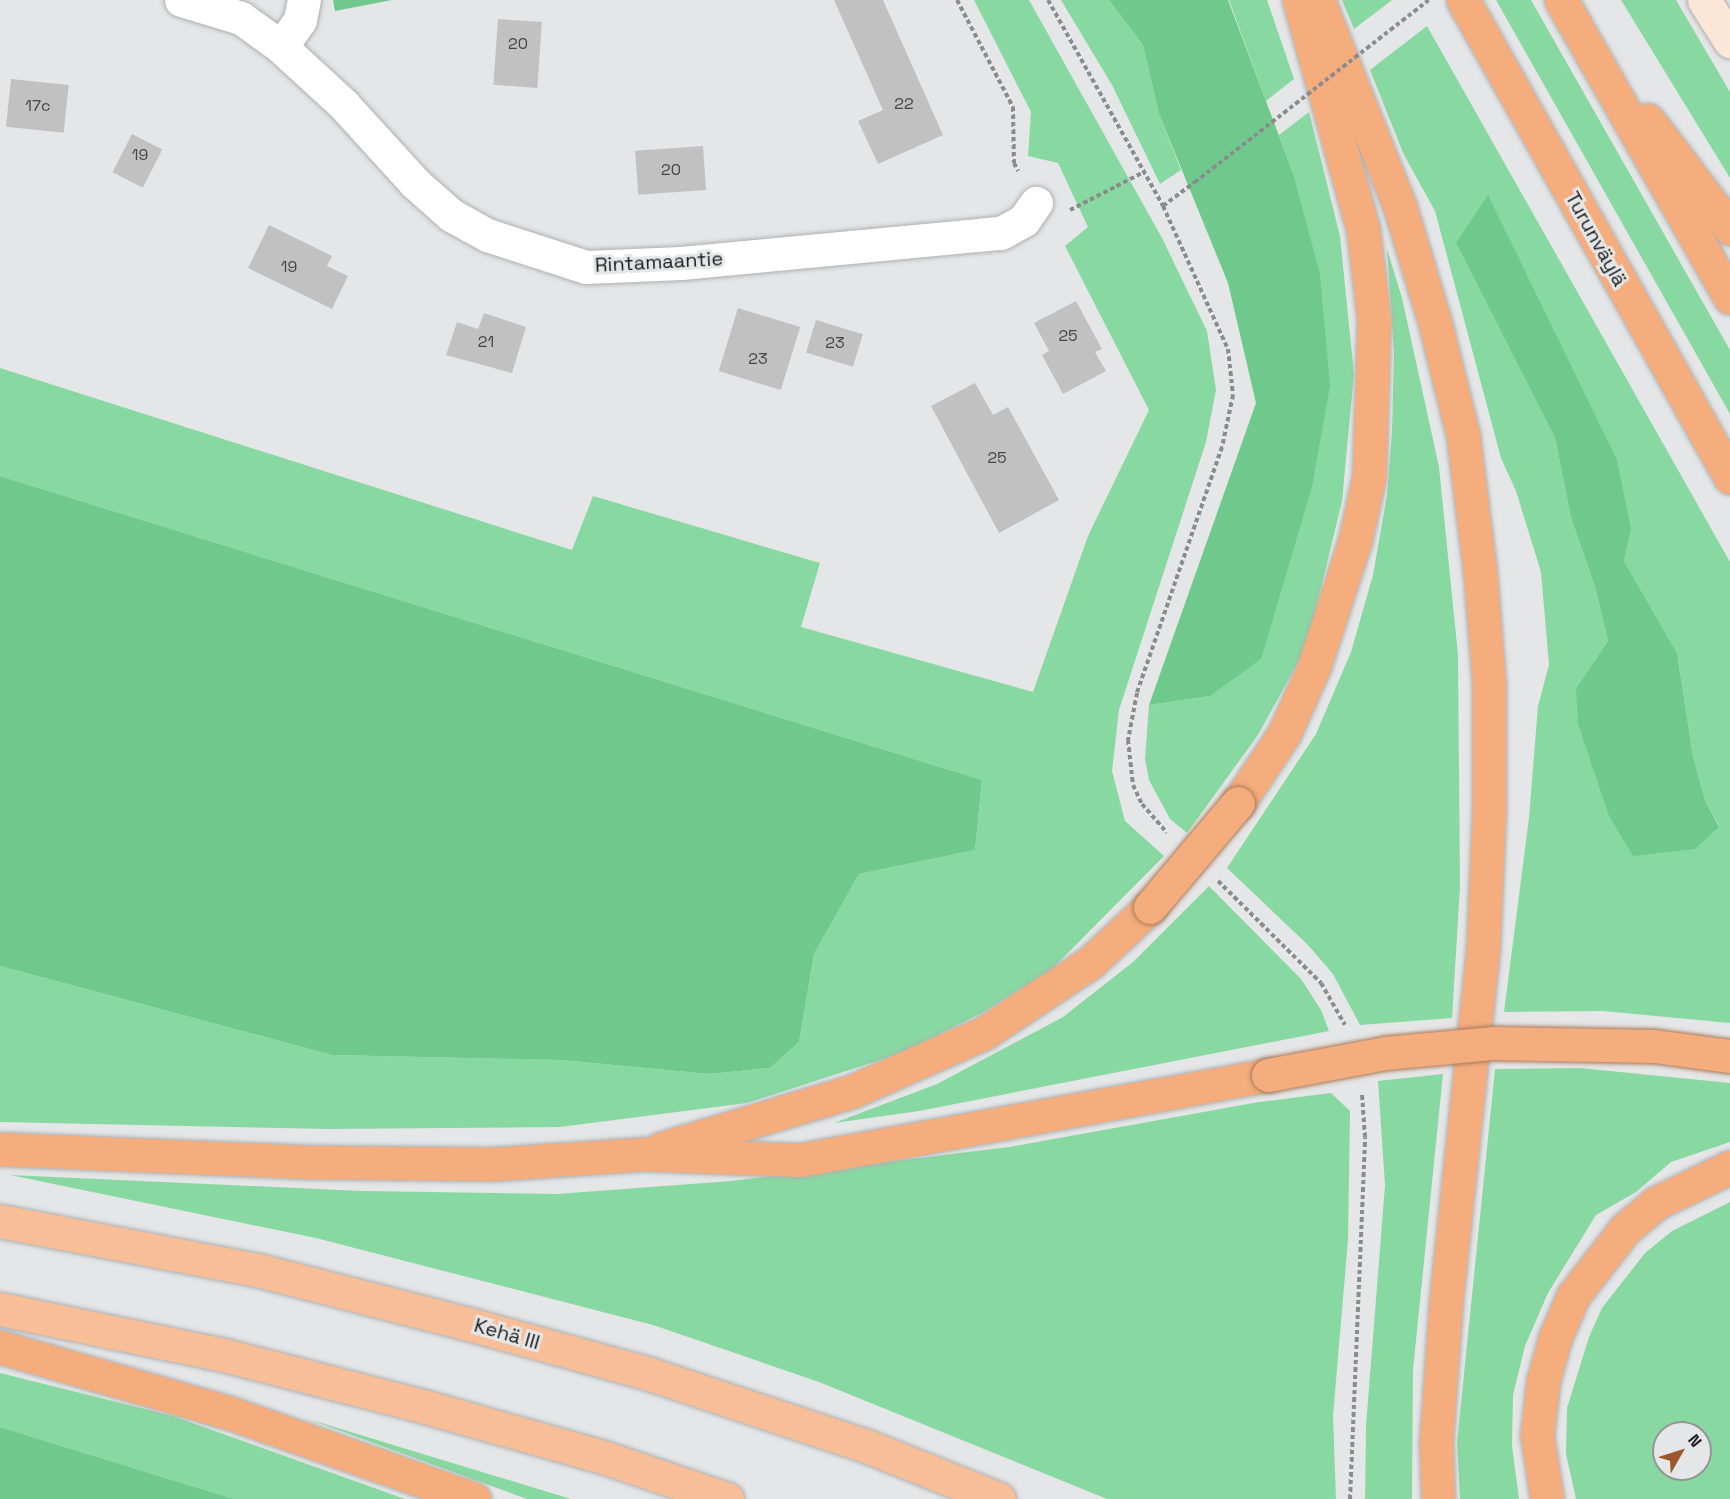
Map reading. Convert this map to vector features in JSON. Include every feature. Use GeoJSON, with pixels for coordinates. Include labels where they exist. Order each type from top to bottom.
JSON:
{"type":"FeatureCollection","features":[{"type":"Feature","properties":{"kind":"highway"},"geometry":{"type":"LineString","coordinates":[[644,1154],[711,1131],[853,1091],[975,1038],[1091,962],[1150,907],[1238,803],[1284,734],[1314,667],[1355,541],[1369,477],[1374,320],[1363,229],[1299,0]]}},
{"type":"Feature","properties":{"kind":"highway"},"geometry":{"type":"LineString","coordinates":[[1318,0],[1400,207],[1435,323],[1462,435],[1480,572],[1489,684],[1489,810],[1483,949],[1446,1300],[1437,1442],[1438,1499]]}},
{"type":"Feature","properties":{"kind":"highway","name":"Turunväylä"},"geometry":{"type":"LineString","coordinates":[[1463,0],[1730,477]]}},
{"type":"Feature","properties":{"kind":"highway"},"geometry":{"type":"LineString","coordinates":[[1561,0],[1730,297]]}},
{"type":"Feature","properties":{"kind":"highway"},"geometry":{"type":"LineString","coordinates":[[1580,33],[1730,228]]}},
{"type":"Feature","properties":{"kind":"highway"},"geometry":{"type":"LineString","coordinates":[[0,1149],[321,1162],[493,1164],[644,1154],[800,1160],[1385,1053],[1492,1043],[1654,1046],[1730,1056]]}},
{"type":"Feature","properties":{"kind":"highway"},"geometry":{"type":"LineString","coordinates":[[1547,1499],[1537,1435],[1543,1382],[1555,1338],[1573,1296],[1625,1229],[1656,1203],[1730,1167]]}},
{"type":"Feature","properties":{"kind":"highway","name":"Kehä III"},"geometry":{"type":"LineString","coordinates":[[0,1221],[258,1270],[469,1324],[650,1374],[869,1447],[999,1499]]}},
{"type":"Feature","properties":{"kind":"highway"},"geometry":{"type":"LineString","coordinates":[[0,1309],[220,1354],[426,1407],[606,1458],[727,1499]]}},
{"type":"Feature","properties":{"kind":"highway"},"geometry":{"type":"LineString","coordinates":[[0,1347],[227,1412],[474,1499]]}},
{"type":"Feature","properties":{"kind":"main road"},"geometry":{"type":"LineString","coordinates":[[1704,0],[1730,41]]}},
{"type":"Feature","properties":{"kind":"street","name":"Rintamaantie"},"geometry":{"type":"LineString","coordinates":[[181,0],[241,18],[281,47],[344,105],[415,183],[451,215],[487,235],[586,267],[681,263],[1001,233],[1024,220],[1036,203]]}},
{"type":"Feature","properties":{"kind":"street"},"geometry":{"type":"LineString","coordinates":[[281,47],[300,20],[304,0]]}},
{"type":"Feature","properties":{"kind":"path"},"geometry":{"type":"LineString","coordinates":[[957,0],[1013,107],[1014,163],[1036,203]]}},
{"type":"Feature","properties":{"kind":"path"},"geometry":{"type":"LineString","coordinates":[[1163,206],[1429,0]]}},
{"type":"Feature","properties":{"kind":"path"},"geometry":{"type":"LineString","coordinates":[[1072,210],[1144,172]]}},
{"type":"Feature","properties":{"kind":"green space"},"geometry":{"type":"Polygon","coordinates":[[[333,0],[392,0],[335,11],[333,0]]]}},
{"type":"Feature","properties":{"kind":"green space"},"geometry":{"type":"Polygon","coordinates":[[[974,0],[1029,0],[1162,238],[1207,331],[1216,390],[1206,442],[1119,710],[1112,771],[1125,821],[1164,856],[1051,970],[982,1013],[902,1053],[747,1103],[560,1127],[328,1129],[0,1122],[0,966],[332,1055],[561,1060],[709,1074],[770,1068],[799,1042],[814,954],[859,874],[975,850],[982,780],[0,476],[0,368],[572,550],[593,496],[820,563],[801,627],[1033,692],[1088,536],[1149,410],[1065,246],[1088,227],[1058,163],[1028,156],[1031,112],[974,0]]]}},
{"type":"Feature","properties":{"kind":"green space"},"geometry":{"type":"Polygon","coordinates":[[[1061,0],[1109,0],[1143,45],[1159,114],[1181,170],[1160,184],[1112,85],[1061,0]]]}},
{"type":"Feature","properties":{"kind":"green space"},"geometry":{"type":"Polygon","coordinates":[[[1109,0],[1228,0],[1293,173],[1320,274],[1330,386],[1312,487],[1261,659],[1210,696],[1149,705],[1256,403],[1228,283],[1159,114],[1143,45],[1109,0]]]}},
{"type":"Feature","properties":{"kind":"green space"},"geometry":{"type":"Polygon","coordinates":[[[1229,0],[1267,0],[1294,79],[1266,101],[1229,0]]]}},
{"type":"Feature","properties":{"kind":"green space"},"geometry":{"type":"Polygon","coordinates":[[[1342,0],[1392,0],[1354,29],[1342,0]]]}},
{"type":"Feature","properties":{"kind":"green space"},"geometry":{"type":"Polygon","coordinates":[[[1496,0],[1531,0],[1730,350],[1730,414],[1496,0]]]}},
{"type":"Feature","properties":{"kind":"green space"},"geometry":{"type":"Polygon","coordinates":[[[1621,0],[1676,0],[1730,92],[1730,178],[1621,0]]]}},
{"type":"Feature","properties":{"kind":"green space"},"geometry":{"type":"Polygon","coordinates":[[[1427,26],[1730,562],[1730,1023],[1603,1011],[1504,1012],[1529,818],[1538,706],[1549,665],[1541,572],[1516,491],[1501,458],[1435,211],[1404,155],[1370,70],[1427,26]],[[1456,243],[1555,438],[1571,518],[1595,587],[1608,641],[1576,688],[1719,826],[1705,800],[1693,756],[1677,653],[1624,561],[1631,528],[1456,243]]]}},
{"type":"Feature","properties":{"kind":"green space"},"geometry":{"type":"Polygon","coordinates":[[[1309,112],[1340,236],[1354,374],[1342,501],[1307,646],[1258,735],[1187,833],[1170,819],[1149,780],[1145,759],[1149,705],[1210,696],[1293,173],[1279,135],[1309,112]]]}},
{"type":"Feature","properties":{"kind":"green space"},"geometry":{"type":"Polygon","coordinates":[[[1488,195],[1617,460],[1631,529],[1624,561],[1677,653],[1693,756],[1705,800],[1719,827],[1695,849],[1633,856],[1609,816],[1578,724],[1576,688],[1608,641],[1595,587],[1571,518],[1555,438],[1456,243],[1488,195]]]}},
{"type":"Feature","properties":{"kind":"green space"},"geometry":{"type":"Polygon","coordinates":[[[1387,249],[1402,298],[1439,467],[1458,655],[1460,887],[1452,1018],[1360,1025],[1333,974],[1308,945],[1227,868],[1316,734],[1351,652],[1373,575],[1387,495],[1392,433],[1394,352],[1387,249]]]}},
{"type":"Feature","properties":{"kind":"green space"},"geometry":{"type":"Polygon","coordinates":[[[0,476],[982,780],[975,850],[859,874],[814,954],[799,1042],[770,1068],[709,1074],[561,1060],[332,1055],[0,966],[0,476]]]}},
{"type":"Feature","properties":{"kind":"green space"},"geometry":{"type":"Polygon","coordinates":[[[1209,886],[1301,979],[1321,1010],[1329,1031],[919,1111],[834,1123],[937,1084],[1063,1017],[1133,962],[1209,886]]]}},
{"type":"Feature","properties":{"kind":"green space"},"geometry":{"type":"Polygon","coordinates":[[[1580,1068],[1730,1083],[1730,1142],[1671,1162],[1636,1192],[1596,1215],[1548,1293],[1525,1346],[1513,1395],[1512,1446],[1519,1499],[1460,1499],[1457,1443],[1495,1069],[1580,1068]]]}},
{"type":"Feature","properties":{"kind":"green space"},"geometry":{"type":"Polygon","coordinates":[[[1443,1074],[1413,1370],[1412,1499],[1365,1499],[1366,1426],[1385,1185],[1378,1081],[1443,1074]]]}},
{"type":"Feature","properties":{"kind":"green space"},"geometry":{"type":"Polygon","coordinates":[[[1331,1093],[1350,1111],[1348,1240],[1333,1416],[1336,1499],[1107,1499],[819,1382],[653,1325],[316,1238],[10,1175],[362,1191],[557,1194],[731,1181],[1009,1147],[1259,1102],[1331,1093]]]}},
{"type":"Feature","properties":{"kind":"green space"},"geometry":{"type":"Polygon","coordinates":[[[1730,1202],[1730,1499],[1576,1499],[1566,1454],[1567,1408],[1589,1337],[1602,1308],[1645,1253],[1672,1231],[1730,1202]]]}},
{"type":"Feature","properties":{"kind":"green space"},"geometry":{"type":"Polygon","coordinates":[[[0,1373],[173,1416],[405,1499],[234,1499],[0,1427],[0,1373]]]}},
{"type":"Feature","properties":{"kind":"green space"},"geometry":{"type":"Polygon","coordinates":[[[308,1419],[571,1499],[527,1499],[308,1419]]]}},
{"type":"Feature","properties":{"kind":"green space"},"geometry":{"type":"Polygon","coordinates":[[[0,1427],[234,1499],[0,1499],[0,1427]]]}},
{"type":"Feature","properties":{"kind":"building"},"geometry":{"type":"Polygon","coordinates":[[[834,0],[883,0],[943,135],[878,164],[858,121],[883,110],[834,0]]]}},
{"type":"Feature","properties":{"kind":"building"},"geometry":{"type":"Polygon","coordinates":[[[498,19],[542,22],[537,88],[493,85],[498,19]]]}},
{"type":"Feature","properties":{"kind":"building"},"geometry":{"type":"Polygon","coordinates":[[[11,79],[69,85],[64,133],[6,127],[11,79]]]}},
{"type":"Feature","properties":{"kind":"building"},"geometry":{"type":"Polygon","coordinates":[[[132,134],[162,149],[143,188],[112,172],[132,134]]]}},
{"type":"Feature","properties":{"kind":"building"},"geometry":{"type":"Polygon","coordinates":[[[703,146],[706,190],[638,195],[635,151],[703,146]]]}},
{"type":"Feature","properties":{"kind":"building"},"geometry":{"type":"Polygon","coordinates":[[[269,225],[332,256],[327,266],[348,276],[332,309],[248,268],[269,225]]]}},
{"type":"Feature","properties":{"kind":"building"},"geometry":{"type":"Polygon","coordinates":[[[1076,301],[1102,349],[1095,352],[1106,371],[1063,394],[1042,355],[1049,351],[1034,323],[1076,301]]]}},
{"type":"Feature","properties":{"kind":"building"},"geometry":{"type":"Polygon","coordinates":[[[738,308],[800,327],[781,390],[719,371],[738,308]]]}},
{"type":"Feature","properties":{"kind":"building"},"geometry":{"type":"Polygon","coordinates":[[[484,313],[526,327],[512,373],[446,355],[457,322],[478,329],[484,313]]]}},
{"type":"Feature","properties":{"kind":"building"},"geometry":{"type":"Polygon","coordinates":[[[816,320],[863,334],[853,367],[806,353],[816,320]]]}},
{"type":"Feature","properties":{"kind":"building"},"geometry":{"type":"Polygon","coordinates":[[[975,383],[993,415],[1008,407],[1059,500],[999,533],[931,406],[975,383]]]}}]}
